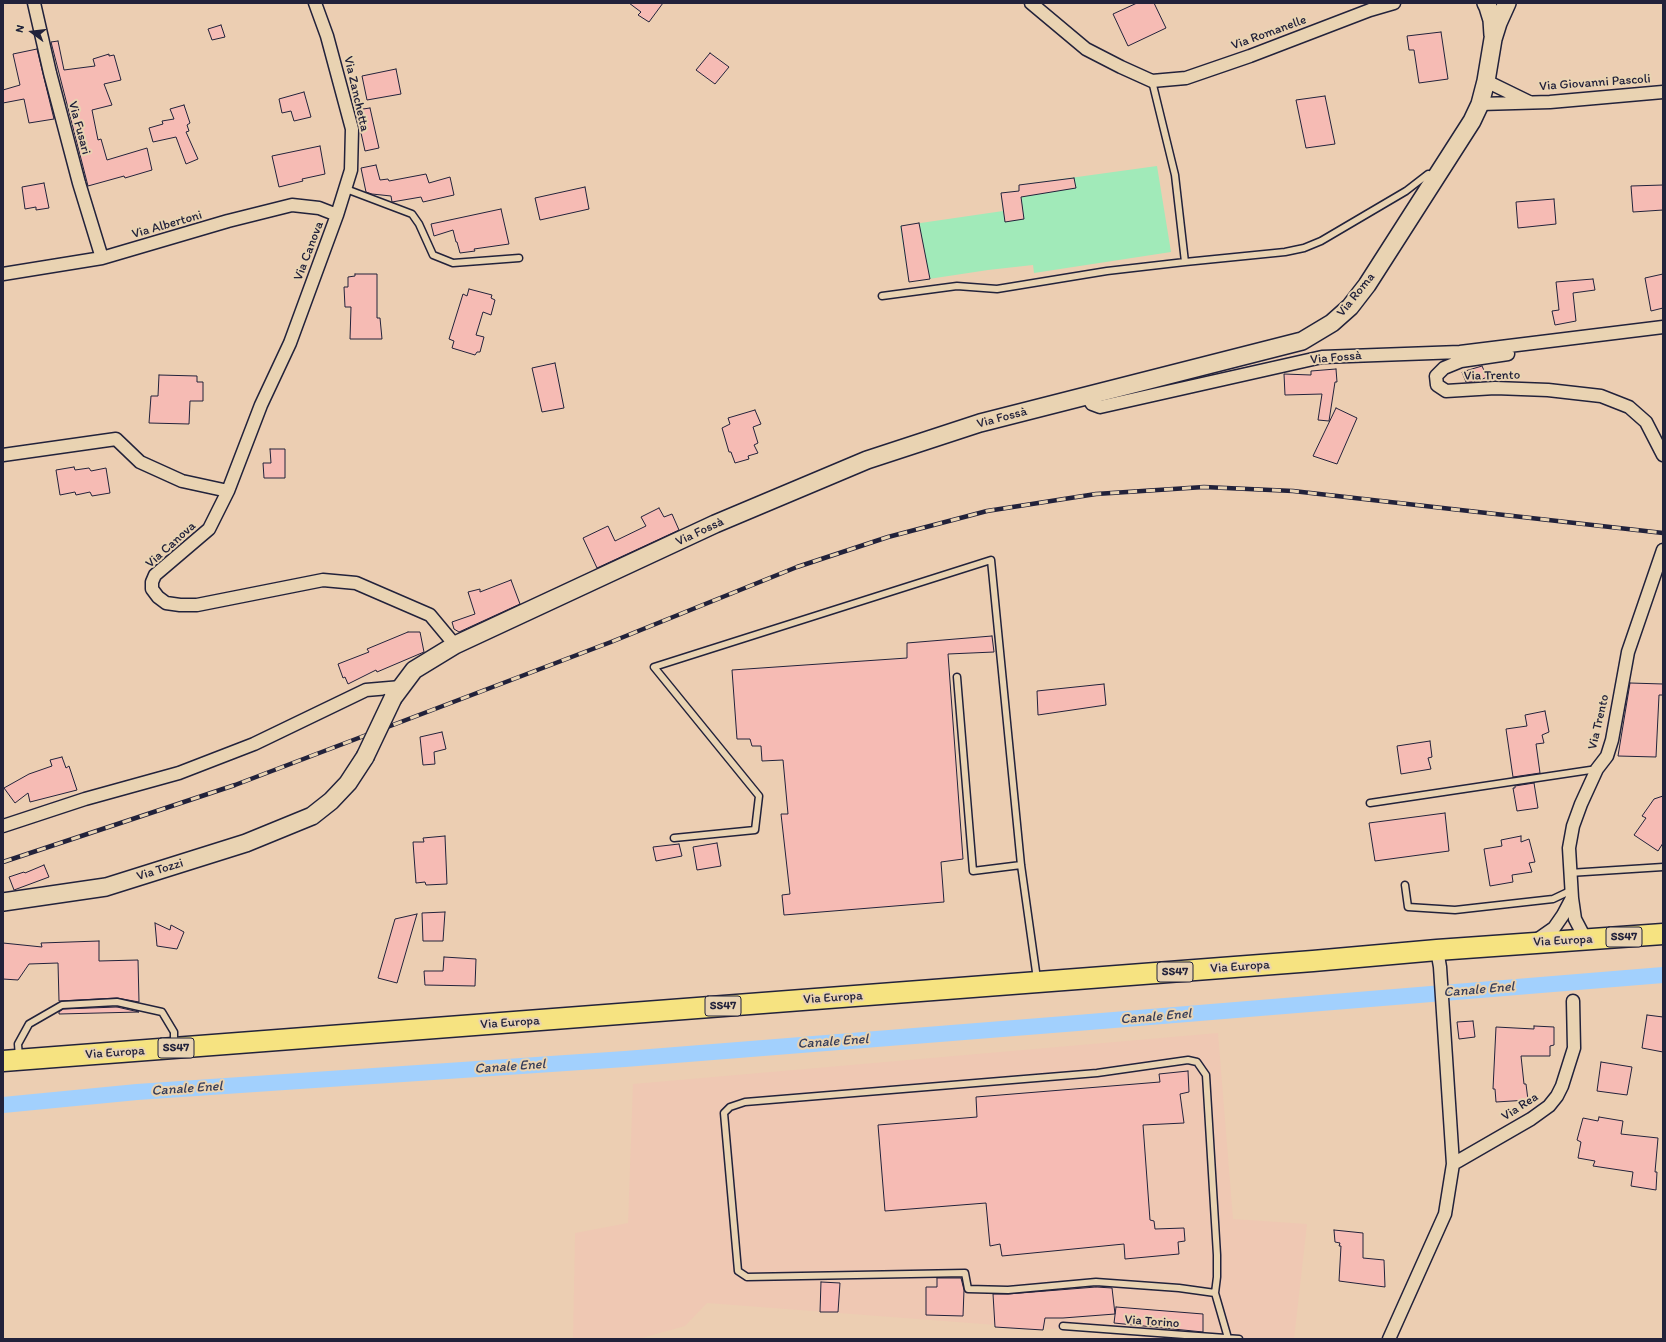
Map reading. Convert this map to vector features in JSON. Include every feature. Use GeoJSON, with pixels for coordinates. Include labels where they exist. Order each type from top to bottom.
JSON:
{"type":"FeatureCollection","features":[{"type":"Feature","properties":{"kind":"main road","name":"Via Roma"},"geometry":{"type":"LineString","coordinates":[[1486,3],[1492,20],[1493,39]]}},
{"type":"Feature","properties":{"kind":"main road","name":"Via Roma"},"geometry":{"type":"LineString","coordinates":[[1087,396],[1302,340],[1332,323],[1350,307],[1367,285],[1472,121],[1480,104],[1486,81],[1493,39],[1507,3]]}},
{"type":"Feature","properties":{"kind":"main road","name":"Via Fossà"},"geometry":{"type":"LineString","coordinates":[[365,757],[397,692],[414,670],[455,645],[715,524],[867,460],[980,423],[1087,396]]}},
{"type":"Feature","properties":{"kind":"main road","name":"Via Tozzi"},"geometry":{"type":"LineString","coordinates":[[3,902],[106,887],[246,843],[312,816],[331,802],[348,783],[365,757]]}},
{"type":"Feature","properties":{"kind":"main road","name":"Via Europa"},"geometry":{"type":"LineString","coordinates":[[11,1061],[1037,982],[1438,958],[1533,942],[1586,940],[1663,934]]}},
{"type":"Feature","properties":{"kind":"street","name":"Via Fusari"},"geometry":{"type":"LineString","coordinates":[[34,3],[50,73],[79,183],[102,258]]}},
{"type":"Feature","properties":{"kind":"street","name":"Via Zanchetta"},"geometry":{"type":"LineString","coordinates":[[315,3],[327,36],[352,129],[351,170],[338,215]]}},
{"type":"Feature","properties":{"kind":"street"},"geometry":{"type":"LineString","coordinates":[[1031,3],[1086,48],[1121,67],[1152,80]]}},
{"type":"Feature","properties":{"kind":"street","name":"Via Romanelle"},"geometry":{"type":"LineString","coordinates":[[1152,80],[1186,78],[1250,56],[1368,7],[1394,3]]}},
{"type":"Feature","properties":{"kind":"street","name":"Via Giovanni Pascoli"},"geometry":{"type":"LineString","coordinates":[[1486,81],[1530,102]]}},
{"type":"Feature","properties":{"kind":"street","name":"Via Giovanni Pascoli"},"geometry":{"type":"LineString","coordinates":[[1480,104],[1550,102],[1663,92]]}},
{"type":"Feature","properties":{"kind":"street","name":"Via Albertoni"},"geometry":{"type":"LineString","coordinates":[[3,274],[102,258],[228,221],[292,206],[319,208],[338,215]]}},
{"type":"Feature","properties":{"kind":"street","name":"Via Canova"},"geometry":{"type":"LineString","coordinates":[[338,215],[290,343],[261,405],[228,491],[209,529],[155,575],[152,582],[152,589],[158,598],[166,603],[197,605],[323,580],[356,583],[430,615],[455,645]]}},
{"type":"Feature","properties":{"kind":"street","name":"Via Fossà"},"geometry":{"type":"LineString","coordinates":[[1087,396],[1092,404],[1100,407],[1322,357],[1460,352],[1663,327]]}},
{"type":"Feature","properties":{"kind":"street","name":"Via Trento"},"geometry":{"type":"LineString","coordinates":[[1561,339],[1541,348],[1461,361],[1444,368],[1436,376],[1437,385],[1446,391],[1495,388],[1548,390],[1601,396],[1629,407],[1646,422],[1663,455]]}},
{"type":"Feature","properties":{"kind":"street"},"geometry":{"type":"LineString","coordinates":[[3,454],[116,439],[140,462],[182,481],[228,491]]}},
{"type":"Feature","properties":{"kind":"street","name":"Via Trento"},"geometry":{"type":"LineString","coordinates":[[1586,940],[1575,919],[1569,873],[1569,848],[1573,826],[1597,769],[1607,756],[1612,740],[1628,652],[1663,550]]}},
{"type":"Feature","properties":{"kind":"street"},"geometry":{"type":"LineString","coordinates":[[3,826],[85,799],[180,773],[254,744],[366,690],[397,692]]}},
{"type":"Feature","properties":{"kind":"street"},"geometry":{"type":"LineString","coordinates":[[1533,942],[1554,928],[1563,915],[1572,894]]}},
{"type":"Feature","properties":{"kind":"street"},"geometry":{"type":"LineString","coordinates":[[1389,1339],[1444,1214],[1448,1200],[1453,1164],[1438,958]]}},
{"type":"Feature","properties":{"kind":"street","name":"Via Rea"},"geometry":{"type":"LineString","coordinates":[[1453,1164],[1531,1119],[1549,1106],[1557,1096],[1562,1086],[1574,1048],[1573,1001]]}},
{"type":"Feature","properties":{"kind":"lane"},"geometry":{"type":"LineString","coordinates":[[1152,80],[1175,176],[1185,262]]}},
{"type":"Feature","properties":{"kind":"lane"},"geometry":{"type":"LineString","coordinates":[[882,296],[957,286],[997,289],[1107,271],[1286,252],[1321,242],[1400,194],[1428,174],[1437,176]]}},
{"type":"Feature","properties":{"kind":"lane"},"geometry":{"type":"LineString","coordinates":[[346,189],[412,214],[419,224],[433,255],[453,263],[519,258]]}},
{"type":"Feature","properties":{"kind":"lane"},"geometry":{"type":"LineString","coordinates":[[674,838],[755,830],[759,796],[654,667],[991,560],[1021,865],[1037,982]]}},
{"type":"Feature","properties":{"kind":"lane"},"geometry":{"type":"LineString","coordinates":[[957,677],[973,871],[1021,865]]}},
{"type":"Feature","properties":{"kind":"lane"},"geometry":{"type":"LineString","coordinates":[[1370,803],[1597,769]]}},
{"type":"Feature","properties":{"kind":"lane"},"geometry":{"type":"LineString","coordinates":[[1569,873],[1663,867]]}},
{"type":"Feature","properties":{"kind":"lane"},"geometry":{"type":"LineString","coordinates":[[1405,885],[1408,907],[1455,910],[1553,899],[1572,894]]}},
{"type":"Feature","properties":{"kind":"lane"},"geometry":{"type":"LineString","coordinates":[[11,1061],[29,1024],[62,1005],[117,1002],[162,1012],[174,1032],[173,1048]]}},
{"type":"Feature","properties":{"kind":"lane"},"geometry":{"type":"LineString","coordinates":[[1215,1293],[1179,1288],[1096,1282],[1008,1290],[968,1289],[965,1273],[747,1277],[738,1271],[724,1113],[730,1107],[745,1102],[1097,1073],[1188,1060],[1197,1062],[1206,1075],[1217,1255],[1215,1293],[1228,1338]]}},
{"type":"Feature","properties":{"kind":"lane","name":"Via Torino"},"geometry":{"type":"LineString","coordinates":[[1063,1326],[1239,1339]]}},
{"type":"Feature","properties":{"kind":"shaded area"},"geometry":{"type":"Polygon","coordinates":[[[1218,1033],[1233,1219],[1307,1224],[1294,1339],[1166,1339],[1083,1329],[1049,1329],[707,1303],[685,1326],[638,1339],[573,1339],[575,1233],[628,1223],[633,1084],[1218,1033]]]}},
{"type":"Feature","properties":{"kind":"green space"},"geometry":{"type":"Polygon","coordinates":[[[1157,166],[1171,252],[1034,273],[1033,265],[909,282],[900,226],[1003,211],[1001,193],[1019,191],[1019,185],[1157,166]]]}},
{"type":"Feature","properties":{"kind":"building"},"geometry":{"type":"Polygon","coordinates":[[[629,3],[663,3],[649,22],[638,15],[641,12],[629,3]]]}},
{"type":"Feature","properties":{"kind":"building"},"geometry":{"type":"Polygon","coordinates":[[[1137,3],[1154,3],[1166,28],[1128,46],[1113,14],[1137,3]]]}},
{"type":"Feature","properties":{"kind":"building"},"geometry":{"type":"Polygon","coordinates":[[[221,25],[225,37],[212,40],[208,29],[221,25]]]}},
{"type":"Feature","properties":{"kind":"building"},"geometry":{"type":"Polygon","coordinates":[[[1441,32],[1448,79],[1419,83],[1414,50],[1409,50],[1407,36],[1441,32]]]}},
{"type":"Feature","properties":{"kind":"building"},"geometry":{"type":"Polygon","coordinates":[[[58,41],[64,70],[95,66],[93,59],[109,54],[109,56],[114,55],[121,80],[104,84],[112,105],[92,110],[98,140],[101,139],[107,160],[147,148],[152,170],[125,178],[124,176],[88,186],[51,42],[58,41]]]}},
{"type":"Feature","properties":{"kind":"building"},"geometry":{"type":"Polygon","coordinates":[[[37,49],[54,119],[29,123],[24,99],[3,103],[3,90],[20,85],[13,54],[37,49]]]}},
{"type":"Feature","properties":{"kind":"building"},"geometry":{"type":"Polygon","coordinates":[[[710,53],[729,67],[715,84],[696,70],[710,53]]]}},
{"type":"Feature","properties":{"kind":"building"},"geometry":{"type":"Polygon","coordinates":[[[396,69],[401,94],[367,100],[362,76],[396,69]]]}},
{"type":"Feature","properties":{"kind":"building"},"geometry":{"type":"Polygon","coordinates":[[[304,92],[311,117],[294,121],[291,111],[282,113],[279,99],[304,92]]]}},
{"type":"Feature","properties":{"kind":"building"},"geometry":{"type":"Polygon","coordinates":[[[1325,96],[1335,144],[1306,148],[1296,100],[1325,96]]]}},
{"type":"Feature","properties":{"kind":"building"},"geometry":{"type":"Polygon","coordinates":[[[184,105],[190,123],[187,125],[189,131],[186,132],[198,159],[186,164],[176,137],[153,142],[149,128],[163,124],[162,121],[174,119],[170,109],[184,105]]]}},
{"type":"Feature","properties":{"kind":"building"},"geometry":{"type":"Polygon","coordinates":[[[370,108],[379,148],[365,151],[356,110],[370,108]]]}},
{"type":"Feature","properties":{"kind":"building"},"geometry":{"type":"Polygon","coordinates":[[[320,146],[325,174],[302,179],[303,181],[279,187],[272,156],[320,146]]]}},
{"type":"Feature","properties":{"kind":"building"},"geometry":{"type":"Polygon","coordinates":[[[376,165],[380,180],[388,179],[389,181],[426,174],[429,183],[450,177],[454,195],[423,202],[421,197],[392,202],[391,196],[366,192],[361,168],[376,165]]]}},
{"type":"Feature","properties":{"kind":"building"},"geometry":{"type":"Polygon","coordinates":[[[1074,178],[1076,188],[1021,197],[1024,219],[1005,222],[1001,193],[1019,191],[1019,185],[1074,178]]]}},
{"type":"Feature","properties":{"kind":"building"},"geometry":{"type":"Polygon","coordinates":[[[44,183],[49,208],[36,210],[36,207],[25,209],[22,187],[44,183]]]}},
{"type":"Feature","properties":{"kind":"building"},"geometry":{"type":"Polygon","coordinates":[[[1663,185],[1663,210],[1633,212],[1631,186],[1663,185]]]}},
{"type":"Feature","properties":{"kind":"building"},"geometry":{"type":"Polygon","coordinates":[[[585,187],[589,209],[540,220],[535,198],[585,187]]]}},
{"type":"Feature","properties":{"kind":"building"},"geometry":{"type":"Polygon","coordinates":[[[1554,199],[1556,224],[1518,228],[1516,202],[1554,199]]]}},
{"type":"Feature","properties":{"kind":"building"},"geometry":{"type":"Polygon","coordinates":[[[501,209],[509,244],[474,249],[475,251],[460,253],[453,230],[434,236],[431,224],[501,209]]]}},
{"type":"Feature","properties":{"kind":"building"},"geometry":{"type":"Polygon","coordinates":[[[919,223],[930,279],[909,282],[901,226],[919,223]]]}},
{"type":"Feature","properties":{"kind":"building"},"geometry":{"type":"Polygon","coordinates":[[[355,274],[377,274],[377,318],[380,318],[382,339],[350,339],[351,307],[345,307],[344,287],[348,287],[348,277],[355,276],[355,274]]]}},
{"type":"Feature","properties":{"kind":"building"},"geometry":{"type":"Polygon","coordinates":[[[1663,274],[1663,308],[1651,311],[1645,278],[1663,274]]]}},
{"type":"Feature","properties":{"kind":"building"},"geometry":{"type":"Polygon","coordinates":[[[1593,279],[1595,290],[1573,293],[1576,321],[1555,325],[1552,311],[1559,310],[1556,282],[1593,279]]]}},
{"type":"Feature","properties":{"kind":"building"},"geometry":{"type":"Polygon","coordinates":[[[469,289],[492,295],[491,298],[495,300],[491,315],[483,312],[476,335],[484,337],[480,352],[477,352],[475,355],[452,348],[454,341],[449,339],[463,294],[467,296],[469,289]]]}},
{"type":"Feature","properties":{"kind":"building"},"geometry":{"type":"Polygon","coordinates":[[[555,363],[564,408],[542,412],[532,368],[555,363]]]}},
{"type":"Feature","properties":{"kind":"building"},"geometry":{"type":"Polygon","coordinates":[[[1482,366],[1487,377],[1476,382],[1466,382],[1462,372],[1482,366]]]}},
{"type":"Feature","properties":{"kind":"building"},"geometry":{"type":"Polygon","coordinates":[[[1336,369],[1337,382],[1335,382],[1329,421],[1318,420],[1322,394],[1285,395],[1284,374],[1311,375],[1311,371],[1336,369]]]}},
{"type":"Feature","properties":{"kind":"building"},"geometry":{"type":"Polygon","coordinates":[[[159,375],[197,376],[197,382],[203,382],[203,401],[190,401],[189,424],[149,423],[151,396],[158,396],[159,375]]]}},
{"type":"Feature","properties":{"kind":"building"},"geometry":{"type":"Polygon","coordinates":[[[1336,408],[1357,418],[1337,464],[1313,456],[1336,408]]]}},
{"type":"Feature","properties":{"kind":"building"},"geometry":{"type":"Polygon","coordinates":[[[755,410],[761,424],[753,427],[758,443],[754,445],[758,453],[748,456],[749,459],[735,463],[731,452],[729,452],[722,428],[730,424],[728,418],[755,410]]]}},
{"type":"Feature","properties":{"kind":"building"},"geometry":{"type":"Polygon","coordinates":[[[270,449],[285,449],[285,478],[264,478],[263,463],[271,463],[270,449]]]}},
{"type":"Feature","properties":{"kind":"building"},"geometry":{"type":"Polygon","coordinates":[[[74,467],[75,470],[89,468],[91,471],[106,468],[110,493],[92,496],[90,492],[76,495],[75,492],[60,495],[56,470],[74,467]]]}},
{"type":"Feature","properties":{"kind":"building"},"geometry":{"type":"Polygon","coordinates":[[[659,508],[664,517],[672,514],[679,530],[597,568],[583,538],[608,526],[615,541],[646,526],[641,517],[659,508]]]}},
{"type":"Feature","properties":{"kind":"building"},"geometry":{"type":"Polygon","coordinates":[[[511,580],[520,604],[459,632],[454,629],[452,622],[475,614],[468,592],[480,589],[480,592],[511,580]]]}},
{"type":"Feature","properties":{"kind":"building"},"geometry":{"type":"Polygon","coordinates":[[[408,632],[420,632],[424,652],[377,672],[376,670],[348,684],[345,677],[343,678],[338,664],[369,652],[367,649],[408,632]]]}},
{"type":"Feature","properties":{"kind":"building"},"geometry":{"type":"Polygon","coordinates":[[[992,636],[994,652],[948,654],[963,859],[941,862],[944,902],[784,915],[782,895],[790,894],[781,814],[788,814],[783,760],[762,761],[761,746],[752,746],[750,739],[737,739],[732,670],[907,658],[907,643],[992,636]]]}},
{"type":"Feature","properties":{"kind":"building"},"geometry":{"type":"Polygon","coordinates":[[[1630,683],[1663,684],[1663,695],[1659,695],[1656,757],[1618,756],[1630,683]]]}},
{"type":"Feature","properties":{"kind":"building"},"geometry":{"type":"Polygon","coordinates":[[[1104,684],[1106,705],[1038,715],[1037,691],[1104,684]]]}},
{"type":"Feature","properties":{"kind":"building"},"geometry":{"type":"Polygon","coordinates":[[[1545,711],[1549,732],[1542,735],[1544,743],[1536,744],[1540,773],[1513,777],[1506,729],[1527,726],[1525,715],[1545,711]]]}},
{"type":"Feature","properties":{"kind":"building"},"geometry":{"type":"Polygon","coordinates":[[[442,732],[446,749],[434,752],[435,764],[423,765],[420,737],[442,732]]]}},
{"type":"Feature","properties":{"kind":"building"},"geometry":{"type":"Polygon","coordinates":[[[1430,741],[1432,757],[1428,758],[1431,769],[1401,774],[1397,746],[1430,741]]]}},
{"type":"Feature","properties":{"kind":"building"},"geometry":{"type":"Polygon","coordinates":[[[62,757],[66,768],[69,766],[77,790],[30,802],[28,793],[15,803],[4,788],[29,774],[52,766],[50,760],[62,757]]]}},
{"type":"Feature","properties":{"kind":"building"},"geometry":{"type":"Polygon","coordinates":[[[1534,783],[1538,808],[1517,811],[1513,788],[1515,788],[1515,786],[1534,783]]]}},
{"type":"Feature","properties":{"kind":"building"},"geometry":{"type":"Polygon","coordinates":[[[1663,796],[1663,843],[1658,851],[1634,835],[1646,818],[1642,816],[1654,799],[1663,796]]]}},
{"type":"Feature","properties":{"kind":"building"},"geometry":{"type":"Polygon","coordinates":[[[1445,813],[1449,851],[1375,861],[1369,823],[1445,813]]]}},
{"type":"Feature","properties":{"kind":"building"},"geometry":{"type":"Polygon","coordinates":[[[445,836],[447,884],[426,885],[425,882],[416,883],[413,842],[424,842],[423,838],[445,836]]]}},
{"type":"Feature","properties":{"kind":"building"},"geometry":{"type":"Polygon","coordinates":[[[1521,836],[1521,842],[1529,839],[1535,862],[1529,863],[1532,872],[1512,875],[1513,882],[1490,886],[1484,849],[1502,846],[1501,840],[1521,836]]]}},
{"type":"Feature","properties":{"kind":"building"},"geometry":{"type":"Polygon","coordinates":[[[717,843],[721,866],[697,870],[693,847],[717,843]]]}},
{"type":"Feature","properties":{"kind":"building"},"geometry":{"type":"Polygon","coordinates":[[[679,844],[682,856],[656,861],[653,847],[679,844]]]}},
{"type":"Feature","properties":{"kind":"building"},"geometry":{"type":"Polygon","coordinates":[[[44,865],[49,877],[14,890],[9,877],[24,872],[25,873],[44,865]]]}},
{"type":"Feature","properties":{"kind":"building"},"geometry":{"type":"Polygon","coordinates":[[[445,912],[443,941],[423,941],[422,913],[445,912]]]}},
{"type":"Feature","properties":{"kind":"building"},"geometry":{"type":"Polygon","coordinates":[[[417,914],[397,983],[378,978],[395,919],[417,914]]]}},
{"type":"Feature","properties":{"kind":"building"},"geometry":{"type":"Polygon","coordinates":[[[155,923],[170,930],[171,925],[184,932],[177,949],[157,946],[155,923]]]}},
{"type":"Feature","properties":{"kind":"building"},"geometry":{"type":"Polygon","coordinates":[[[99,941],[99,961],[138,960],[139,1002],[117,998],[59,1001],[58,963],[29,964],[18,980],[3,979],[3,943],[42,947],[41,943],[99,941]]]}},
{"type":"Feature","properties":{"kind":"building"},"geometry":{"type":"Polygon","coordinates":[[[444,957],[476,959],[475,986],[425,985],[424,971],[443,971],[444,957]]]}},
{"type":"Feature","properties":{"kind":"building"},"geometry":{"type":"Polygon","coordinates":[[[117,1007],[139,1012],[59,1014],[59,1012],[63,1009],[117,1007]]]}},
{"type":"Feature","properties":{"kind":"building"},"geometry":{"type":"Polygon","coordinates":[[[1647,1015],[1663,1017],[1663,1052],[1642,1048],[1647,1015]]]}},
{"type":"Feature","properties":{"kind":"building"},"geometry":{"type":"Polygon","coordinates":[[[1473,1021],[1475,1037],[1459,1039],[1457,1022],[1473,1021]]]}},
{"type":"Feature","properties":{"kind":"building"},"geometry":{"type":"Polygon","coordinates":[[[1534,1026],[1554,1027],[1554,1045],[1550,1046],[1550,1056],[1521,1056],[1524,1084],[1526,1084],[1528,1100],[1496,1102],[1495,1089],[1493,1089],[1496,1027],[1534,1029],[1534,1026]]]}},
{"type":"Feature","properties":{"kind":"building"},"geometry":{"type":"Polygon","coordinates":[[[1601,1062],[1632,1067],[1627,1095],[1597,1091],[1601,1062]]]}},
{"type":"Feature","properties":{"kind":"building"},"geometry":{"type":"Polygon","coordinates":[[[1188,1071],[1189,1092],[1180,1094],[1184,1123],[1143,1125],[1150,1220],[1154,1221],[1155,1229],[1184,1228],[1185,1241],[1178,1242],[1179,1254],[1125,1259],[1124,1244],[1002,1256],[1000,1244],[990,1246],[986,1203],[885,1211],[878,1125],[977,1117],[976,1097],[1160,1082],[1159,1074],[1188,1071]]]}},
{"type":"Feature","properties":{"kind":"building"},"geometry":{"type":"Polygon","coordinates":[[[1599,1117],[1623,1121],[1621,1134],[1658,1138],[1655,1172],[1657,1172],[1656,1190],[1631,1186],[1633,1172],[1593,1166],[1595,1161],[1578,1158],[1581,1142],[1577,1140],[1583,1118],[1598,1121],[1599,1117]]]}},
{"type":"Feature","properties":{"kind":"building"},"geometry":{"type":"Polygon","coordinates":[[[1334,1230],[1363,1233],[1363,1258],[1384,1260],[1385,1287],[1339,1281],[1341,1246],[1339,1246],[1340,1243],[1335,1242],[1334,1230]]]}},
{"type":"Feature","properties":{"kind":"building"},"geometry":{"type":"Polygon","coordinates":[[[937,1278],[961,1278],[964,1290],[963,1316],[926,1315],[926,1287],[937,1287],[937,1278]]]}},
{"type":"Feature","properties":{"kind":"building"},"geometry":{"type":"Polygon","coordinates":[[[821,1282],[840,1283],[838,1312],[820,1312],[821,1282]]]}},
{"type":"Feature","properties":{"kind":"building"},"geometry":{"type":"Polygon","coordinates":[[[1096,1287],[1112,1288],[1115,1314],[1045,1318],[1043,1330],[995,1327],[993,1294],[1096,1287]]]}},
{"type":"Feature","properties":{"kind":"building"},"geometry":{"type":"Polygon","coordinates":[[[1116,1307],[1203,1314],[1203,1332],[1114,1323],[1116,1307]]]}},
{"type":"Feature","properties":{"kind":"waterway","name":"Canale Enel"},"geometry":{"type":"LineString","coordinates":[[3,1105],[137,1092],[625,1059],[1663,975]]}},
{"type":"Feature","properties":{"kind":"railway"},"geometry":{"type":"LineString","coordinates":[[3,862],[235,785],[611,642],[797,567],[888,537],[987,511],[1096,494],[1204,487],[1293,491],[1663,533]]}}]}
